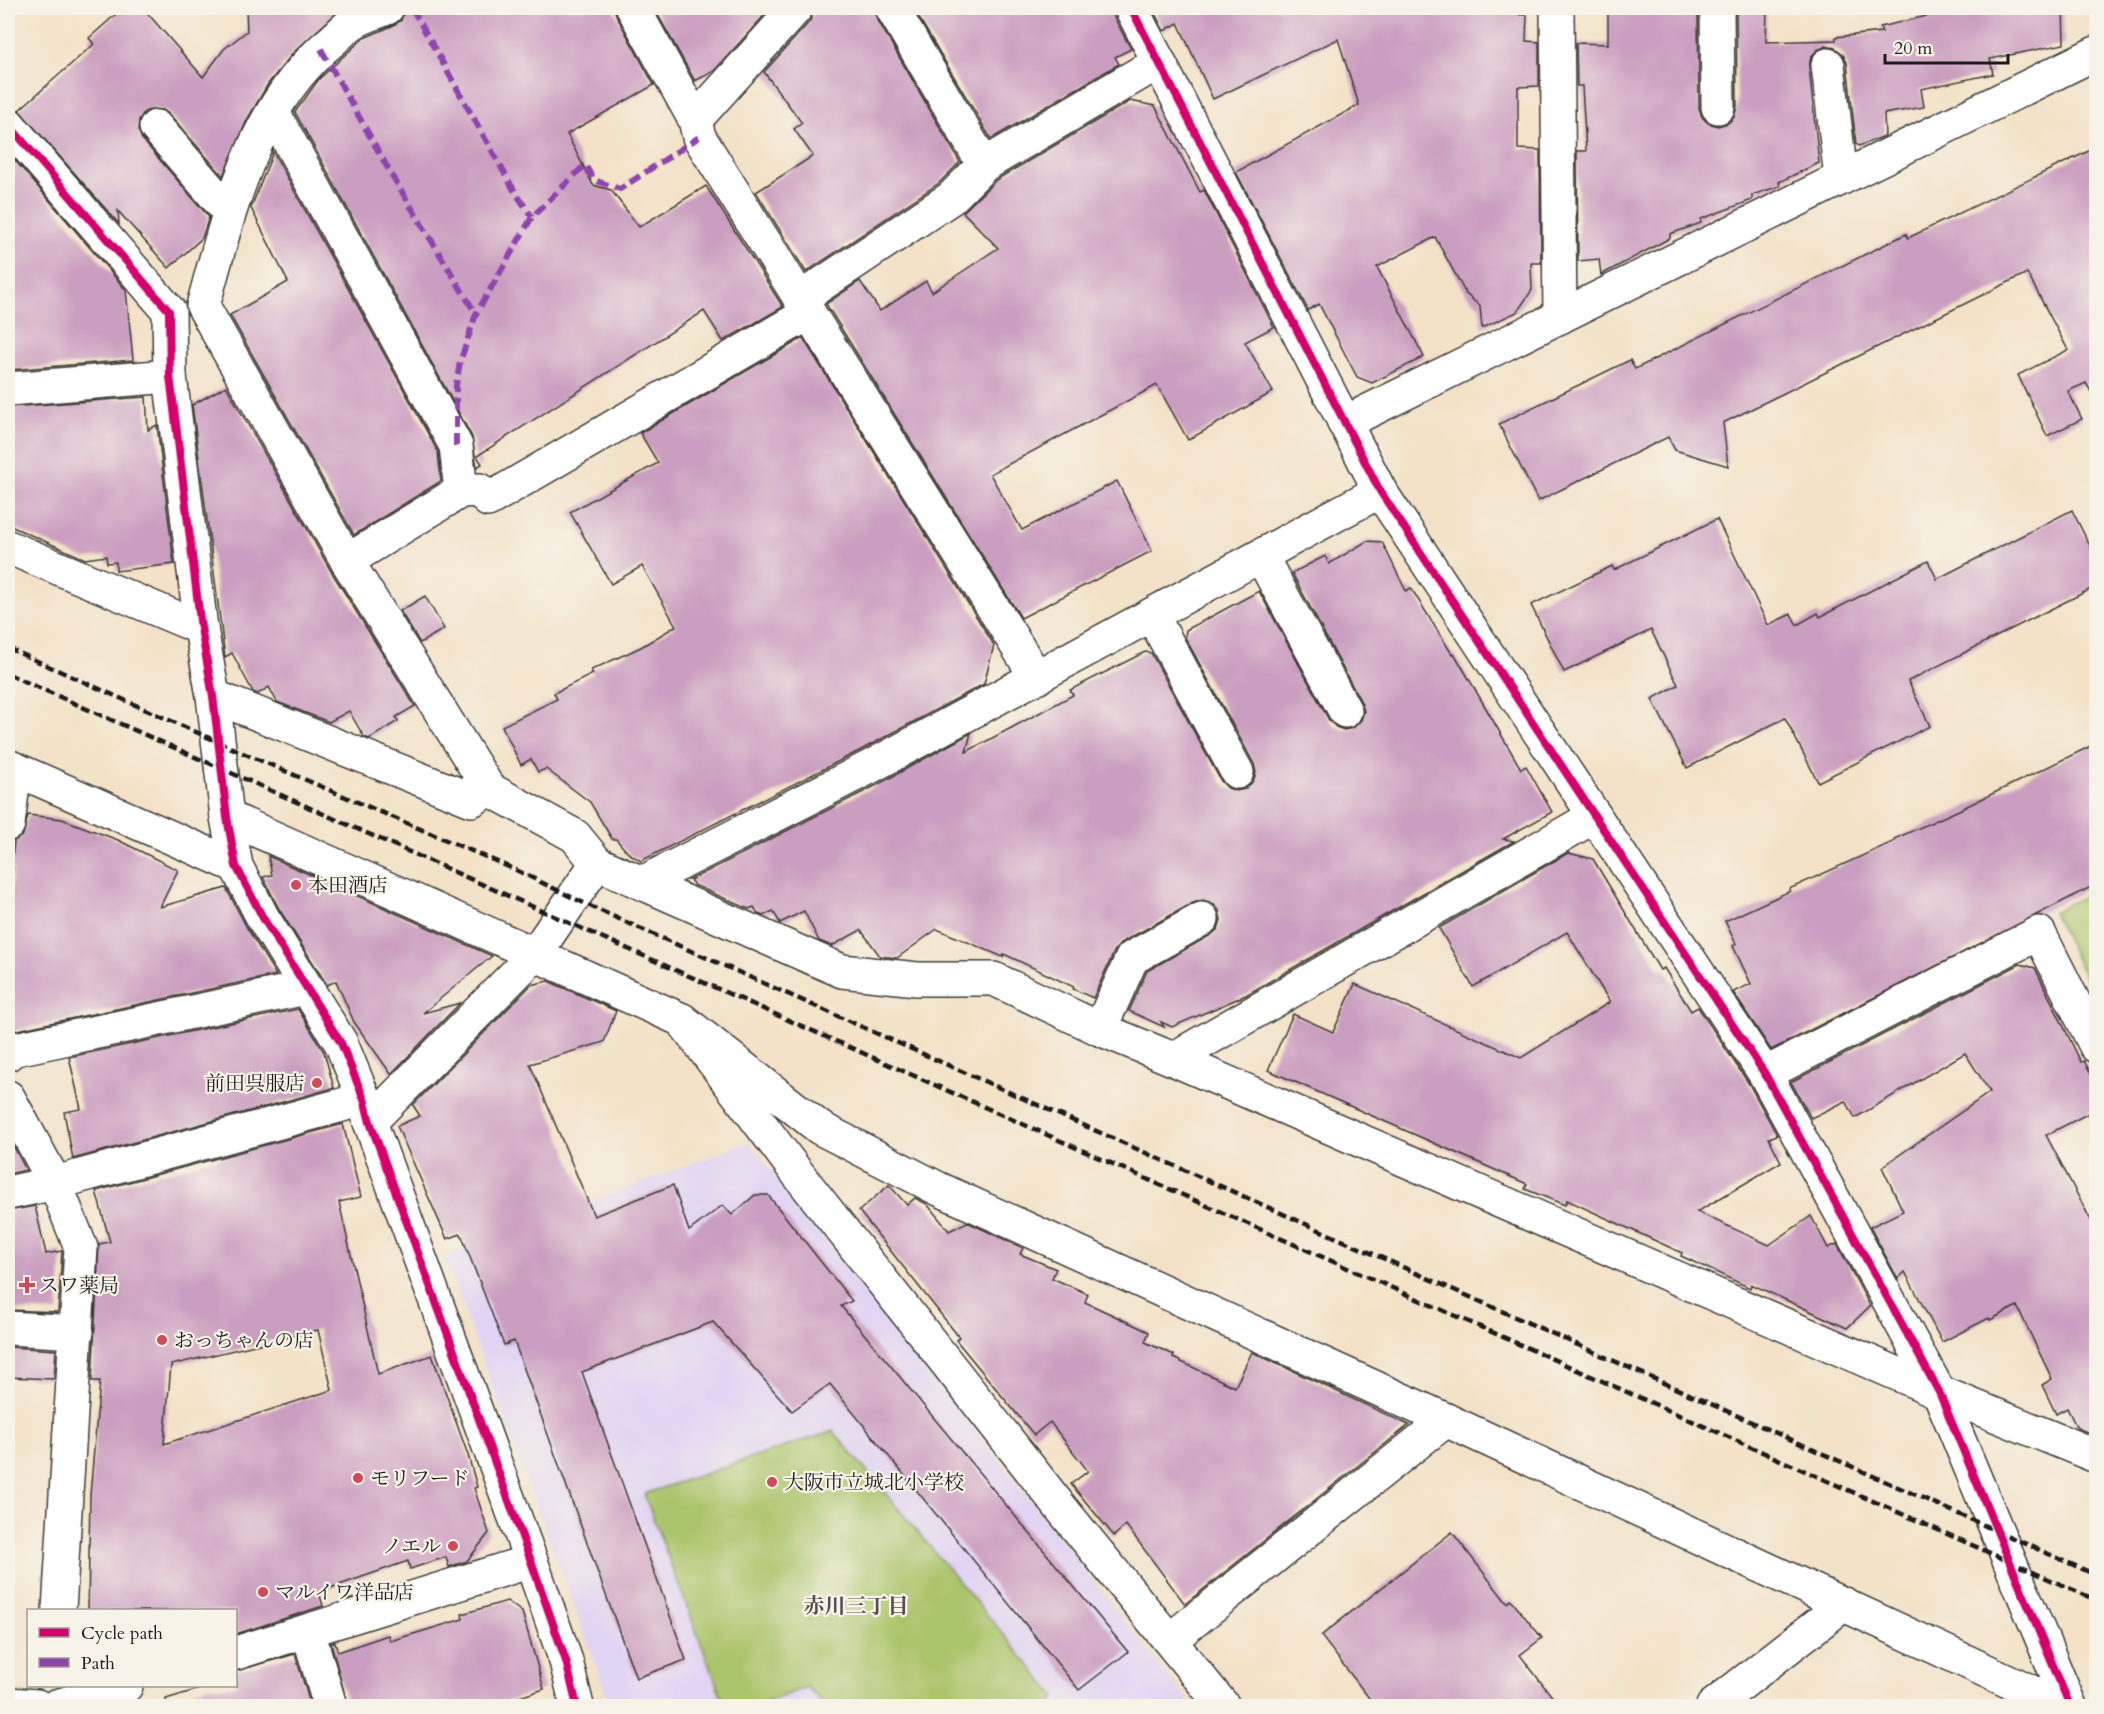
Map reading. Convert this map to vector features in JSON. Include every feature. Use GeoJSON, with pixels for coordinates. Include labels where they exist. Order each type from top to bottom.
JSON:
{"type":"FeatureCollection","features":[{"type":"Feature","properties":{"kind":"street"},"geometry":{"type":"LineString","coordinates":[[387,8],[354,22],[321,49],[300,72],[273,112],[258,138],[229,212],[203,306],[347,561],[489,789],[575,836],[597,863],[842,971],[917,979],[994,979],[1100,1029],[1939,1392],[2097,1456]]}},
{"type":"Feature","properties":{"kind":"street"},"geometry":{"type":"LineString","coordinates":[[633,8],[695,120],[699,137],[1037,678]]}},
{"type":"Feature","properties":{"kind":"street"},"geometry":{"type":"LineString","coordinates":[[695,120],[796,8]]}},
{"type":"Feature","properties":{"kind":"street"},"geometry":{"type":"LineString","coordinates":[[892,8],[984,165]]}},
{"type":"Feature","properties":{"kind":"street"},"geometry":{"type":"LineString","coordinates":[[1131,8],[1380,491],[1765,1074],[1939,1392],[2070,1707]]}},
{"type":"Feature","properties":{"kind":"street"},"geometry":{"type":"LineString","coordinates":[[1557,8],[1560,317]]}},
{"type":"Feature","properties":{"kind":"street"},"geometry":{"type":"LineString","coordinates":[[1717,8],[1718,107]]}},
{"type":"Feature","properties":{"kind":"street"},"geometry":{"type":"LineString","coordinates":[[1344,423],[2097,52]]}},
{"type":"Feature","properties":{"kind":"street"},"geometry":{"type":"LineString","coordinates":[[347,561],[461,491],[479,490],[488,500],[805,306],[951,198],[984,165],[1159,62]]}},
{"type":"Feature","properties":{"kind":"street"},"geometry":{"type":"LineString","coordinates":[[1828,65],[1841,178]]}},
{"type":"Feature","properties":{"kind":"street"},"geometry":{"type":"LineString","coordinates":[[273,112],[456,446],[461,491]]}},
{"type":"Feature","properties":{"kind":"street"},"geometry":{"type":"LineString","coordinates":[[8,124],[169,311],[170,376],[201,628],[213,696],[227,817],[237,866],[263,918],[341,1042],[531,1561],[566,1661],[577,1707]]}},
{"type":"Feature","properties":{"kind":"street"},"geometry":{"type":"LineString","coordinates":[[156,128],[229,212]]}},
{"type":"Feature","properties":{"kind":"street"},"geometry":{"type":"LineString","coordinates":[[169,311],[203,306]]}},
{"type":"Feature","properties":{"kind":"street"},"geometry":{"type":"LineString","coordinates":[[8,389],[170,376]]}},
{"type":"Feature","properties":{"kind":"street"},"geometry":{"type":"LineString","coordinates":[[642,883],[868,768],[1380,491]]}},
{"type":"Feature","properties":{"kind":"street"},"geometry":{"type":"LineString","coordinates":[[8,547],[201,628]]}},
{"type":"Feature","properties":{"kind":"street"},"geometry":{"type":"LineString","coordinates":[[1261,556],[1345,711]]}},
{"type":"Feature","properties":{"kind":"street"},"geometry":{"type":"LineString","coordinates":[[1152,615],[1237,772]]}},
{"type":"Feature","properties":{"kind":"street"},"geometry":{"type":"LineString","coordinates":[[213,696],[471,800],[489,789]]}},
{"type":"Feature","properties":{"kind":"street"},"geometry":{"type":"LineString","coordinates":[[8,824],[11,767],[237,866]]}},
{"type":"Feature","properties":{"kind":"street"},"geometry":{"type":"LineString","coordinates":[[1173,1059],[1595,816]]}},
{"type":"Feature","properties":{"kind":"street"},"geometry":{"type":"LineString","coordinates":[[227,817],[682,1020],[820,1128],[939,1190],[1446,1420],[2062,1707]]}},
{"type":"Feature","properties":{"kind":"street"},"geometry":{"type":"LineString","coordinates":[[8,1193],[367,1110],[535,954],[597,863]]}},
{"type":"Feature","properties":{"kind":"street"},"geometry":{"type":"LineString","coordinates":[[1100,1029],[1132,958],[1202,919]]}},
{"type":"Feature","properties":{"kind":"street"},"geometry":{"type":"LineString","coordinates":[[1765,1074],[2039,933],[2097,1046]]}},
{"type":"Feature","properties":{"kind":"street"},"geometry":{"type":"LineString","coordinates":[[8,1054],[11,1050],[306,988]]}},
{"type":"Feature","properties":{"kind":"street"},"geometry":{"type":"LineString","coordinates":[[682,1020],[813,1192],[1061,1508],[1224,1707]]}},
{"type":"Feature","properties":{"kind":"street"},"geometry":{"type":"LineString","coordinates":[[8,1097],[55,1183],[81,1248],[58,1609]]}},
{"type":"Feature","properties":{"kind":"street"},"geometry":{"type":"LineString","coordinates":[[8,1328],[77,1332]]}},
{"type":"Feature","properties":{"kind":"street"},"geometry":{"type":"LineString","coordinates":[[1170,1640],[1446,1420]]}},
{"type":"Feature","properties":{"kind":"street"},"geometry":{"type":"LineString","coordinates":[[237,1653],[531,1561]]}},
{"type":"Feature","properties":{"kind":"street"},"geometry":{"type":"LineString","coordinates":[[1713,1707],[1844,1604]]}},
{"type":"Feature","properties":{"kind":"street"},"geometry":{"type":"LineString","coordinates":[[308,1631],[330,1707]]}},
{"type":"Feature","properties":{"kind":"street"},"geometry":{"type":"LineString","coordinates":[[54,1687],[54,1707],[123,1687]]}},
{"type":"Feature","properties":{"kind":"street"},"geometry":{"type":"LineString","coordinates":[[8,1704],[37,1707]]}},
{"type":"Feature","properties":{"kind":"shaded area","name":"大阪市立城北小学校"},"geometry":{"type":"Polygon","coordinates":[[[749,1142],[1192,1706],[611,1706],[444,1257],[749,1142]]]}},
{"type":"Feature","properties":{"kind":"green space"},"geometry":{"type":"Polygon","coordinates":[[[2096,890],[2096,987],[2091,990],[2053,912],[2096,890]]]}},
{"type":"Feature","properties":{"kind":"green space"},"geometry":{"type":"Polygon","coordinates":[[[833,1431],[1056,1697],[1048,1706],[825,1706],[807,1687],[757,1706],[725,1706],[644,1494],[833,1431]]]}},
{"type":"Feature","properties":{"kind":"building"},"geometry":{"type":"Polygon","coordinates":[[[123,8],[143,8],[203,77],[224,49],[247,31],[246,8],[342,8],[293,53],[268,84],[247,120],[223,176],[170,115],[163,110],[152,109],[144,112],[139,120],[138,130],[142,139],[209,217],[202,238],[169,268],[118,211],[119,224],[19,110],[94,44],[89,38],[123,8]]]}},
{"type":"Feature","properties":{"kind":"building"},"geometry":{"type":"Polygon","coordinates":[[[405,8],[614,8],[654,85],[567,134],[593,185],[611,190],[639,227],[706,186],[783,307],[723,341],[704,311],[477,456],[482,464],[477,467],[472,437],[295,112],[319,79],[364,38],[401,20],[405,8]]]}},
{"type":"Feature","properties":{"kind":"building"},"geometry":{"type":"Polygon","coordinates":[[[654,8],[771,8],[714,71],[695,81],[654,8]]]}},
{"type":"Feature","properties":{"kind":"building"},"geometry":{"type":"Polygon","coordinates":[[[814,8],[873,8],[876,17],[960,162],[939,183],[806,272],[756,192],[813,156],[794,129],[802,123],[764,72],[810,21],[814,8]]]}},
{"type":"Feature","properties":{"kind":"building"},"geometry":{"type":"Polygon","coordinates":[[[913,8],[1112,8],[1114,17],[1131,49],[1115,57],[1119,64],[991,139],[913,8]]]}},
{"type":"Feature","properties":{"kind":"building"},"geometry":{"type":"Polygon","coordinates":[[[1152,8],[1520,8],[1520,15],[1527,15],[1526,41],[1539,42],[1539,86],[1518,87],[1518,149],[1540,150],[1541,263],[1531,263],[1532,290],[1517,312],[1482,328],[1480,306],[1466,294],[1435,237],[1377,267],[1424,357],[1372,383],[1357,377],[1319,304],[1308,310],[1236,172],[1359,105],[1338,39],[1213,99],[1178,23],[1164,31],[1152,8]]]}},
{"type":"Feature","properties":{"kind":"building"},"geometry":{"type":"Polygon","coordinates":[[[1608,8],[1698,8],[1699,108],[1702,117],[1708,123],[1718,126],[1728,123],[1734,117],[1737,107],[1736,8],[1767,8],[1766,42],[1836,40],[1836,37],[1882,32],[1880,27],[1960,8],[2063,8],[2064,44],[1990,59],[1993,74],[1921,89],[1924,107],[1884,114],[1885,136],[1859,146],[1856,144],[1847,63],[1843,54],[1835,48],[1826,46],[1817,50],[1811,57],[1809,67],[1819,163],[1779,182],[1780,186],[1752,195],[1752,200],[1701,219],[1701,223],[1670,234],[1670,238],[1601,275],[1599,259],[1578,261],[1577,151],[1586,151],[1582,86],[1577,86],[1576,43],[1608,44],[1608,8]]]}},
{"type":"Feature","properties":{"kind":"building"},"geometry":{"type":"Polygon","coordinates":[[[1130,101],[1155,106],[1200,192],[1204,190],[1274,327],[1245,342],[1273,392],[1188,440],[1157,385],[990,474],[1022,530],[1117,481],[1152,551],[1021,618],[826,304],[860,281],[880,311],[926,281],[932,292],[998,248],[963,212],[996,180],[1130,101]]]}},
{"type":"Feature","properties":{"kind":"building"},"geometry":{"type":"Polygon","coordinates":[[[2097,147],[2097,402],[2086,383],[2068,391],[2082,419],[2047,436],[2018,375],[2068,350],[2027,273],[1723,423],[1728,466],[1675,450],[1668,437],[1538,501],[1499,424],[1630,360],[1635,369],[1906,234],[1908,238],[2097,147]]]}},
{"type":"Feature","properties":{"kind":"building"},"geometry":{"type":"Polygon","coordinates":[[[8,152],[126,290],[133,360],[8,370],[8,152]]]}},
{"type":"Feature","properties":{"kind":"building"},"geometry":{"type":"Polygon","coordinates":[[[273,152],[438,452],[441,481],[354,535],[230,315],[288,282],[251,208],[273,152]]]}},
{"type":"Feature","properties":{"kind":"building"},"geometry":{"type":"Polygon","coordinates":[[[803,338],[994,645],[984,684],[859,751],[641,861],[628,853],[616,839],[612,839],[590,802],[546,769],[538,772],[531,759],[521,765],[502,726],[557,699],[554,693],[593,674],[591,670],[641,647],[676,626],[642,566],[611,584],[570,512],[658,463],[640,433],[803,338]]]}},
{"type":"Feature","properties":{"kind":"building"},"geometry":{"type":"Polygon","coordinates":[[[226,386],[331,571],[415,706],[396,717],[398,721],[369,739],[364,737],[349,711],[329,722],[277,702],[269,687],[258,694],[253,692],[232,653],[225,657],[192,405],[226,386]]]}},
{"type":"Feature","properties":{"kind":"building"},"geometry":{"type":"Polygon","coordinates":[[[146,397],[148,430],[157,425],[174,564],[116,571],[116,562],[107,563],[106,556],[85,559],[8,525],[8,407],[146,397]]]}},
{"type":"Feature","properties":{"kind":"building"},"geometry":{"type":"Polygon","coordinates":[[[2072,510],[2097,560],[2097,586],[1908,681],[1930,726],[1818,782],[1785,718],[1687,768],[1652,699],[1678,685],[1651,630],[1564,672],[1531,605],[1612,566],[1614,570],[1717,519],[1768,625],[1791,614],[1797,625],[1818,613],[1820,617],[1928,561],[1937,579],[2072,510]]]}},
{"type":"Feature","properties":{"kind":"building"},"geometry":{"type":"Polygon","coordinates":[[[1367,541],[1382,542],[1406,591],[1411,588],[1452,654],[1454,653],[1521,769],[1526,766],[1552,812],[1503,839],[1514,841],[1246,995],[1172,1027],[1161,1022],[1164,1027],[1129,1011],[1147,971],[1218,929],[1221,920],[1219,910],[1212,903],[1203,900],[1193,903],[1122,942],[1115,950],[1093,998],[1004,954],[1003,957],[937,929],[897,958],[880,956],[861,930],[832,946],[819,941],[804,911],[780,923],[773,911],[763,916],[758,914],[754,907],[749,909],[694,885],[690,880],[877,785],[971,733],[966,752],[1073,695],[1070,690],[1145,652],[1151,653],[1221,781],[1228,788],[1236,791],[1245,789],[1253,781],[1256,773],[1254,764],[1185,637],[1186,630],[1259,591],[1329,720],[1336,727],[1344,730],[1353,728],[1361,720],[1364,711],[1361,702],[1292,573],[1325,556],[1329,564],[1367,541]]]}},
{"type":"Feature","properties":{"kind":"building"},"geometry":{"type":"Polygon","coordinates":[[[425,596],[444,629],[420,643],[400,611],[425,596]]]}},
{"type":"Feature","properties":{"kind":"building"},"geometry":{"type":"Polygon","coordinates":[[[2097,743],[2097,884],[1771,1050],[1733,992],[1751,984],[1733,946],[1736,944],[1725,921],[2097,743]]]}},
{"type":"Feature","properties":{"kind":"building"},"geometry":{"type":"Polygon","coordinates":[[[28,815],[62,819],[118,840],[178,870],[160,907],[226,888],[276,975],[8,1032],[8,916],[13,868],[11,868],[14,841],[23,835],[28,815]]]}},
{"type":"Feature","properties":{"kind":"building"},"geometry":{"type":"Polygon","coordinates":[[[1568,853],[1593,859],[1660,970],[1664,968],[1691,1011],[1698,1007],[1749,1084],[1777,1135],[1769,1138],[1781,1162],[1697,1212],[1769,1245],[1811,1216],[1828,1248],[1837,1244],[1870,1306],[1847,1328],[1751,1284],[1750,1288],[1681,1256],[1682,1253],[1567,1200],[1565,1205],[1525,1189],[1527,1184],[1268,1070],[1293,1014],[1333,1032],[1355,984],[1521,1058],[1610,1002],[1567,932],[1473,987],[1439,928],[1568,853]]]}},
{"type":"Feature","properties":{"kind":"building"},"geometry":{"type":"Polygon","coordinates":[[[268,856],[492,956],[423,1013],[460,1003],[391,1074],[354,1022],[336,981],[327,985],[279,909],[263,877],[272,875],[268,856]]]}},
{"type":"Feature","properties":{"kind":"building"},"geometry":{"type":"Polygon","coordinates":[[[2020,964],[2035,968],[2081,1062],[2084,1061],[2097,1085],[2097,1109],[2046,1135],[2097,1232],[2097,1436],[2077,1428],[2067,1408],[2056,1414],[2042,1385],[2052,1379],[2017,1306],[1942,1342],[1905,1272],[1898,1279],[1870,1227],[1903,1211],[1882,1167],[1990,1092],[1965,1053],[1855,1118],[1846,1101],[1811,1118],[1791,1082],[2020,964]]]}},
{"type":"Feature","properties":{"kind":"building"},"geometry":{"type":"Polygon","coordinates":[[[548,981],[616,1011],[604,1042],[530,1064],[594,1216],[673,1185],[689,1231],[723,1205],[732,1215],[755,1195],[768,1195],[852,1301],[841,1306],[1128,1652],[1079,1690],[830,1384],[792,1411],[713,1322],[582,1372],[686,1660],[636,1678],[514,1341],[504,1345],[461,1234],[447,1239],[397,1126],[420,1116],[413,1105],[531,985],[548,981]]]}},
{"type":"Feature","properties":{"kind":"building"},"geometry":{"type":"Polygon","coordinates":[[[298,1009],[324,1052],[334,1088],[73,1159],[64,1112],[81,1109],[69,1057],[298,1009]]]}},
{"type":"Feature","properties":{"kind":"building"},"geometry":{"type":"Polygon","coordinates":[[[343,1124],[361,1197],[339,1202],[378,1374],[432,1355],[468,1455],[477,1487],[474,1488],[489,1533],[467,1561],[449,1567],[446,1557],[410,1569],[408,1561],[319,1592],[323,1606],[237,1634],[237,1609],[88,1609],[90,1495],[100,1381],[92,1381],[99,1244],[110,1242],[96,1191],[343,1124]],[[318,1330],[171,1365],[164,1444],[332,1390],[318,1330]]]}},
{"type":"Feature","properties":{"kind":"building"},"geometry":{"type":"Polygon","coordinates":[[[14,1147],[26,1170],[8,1174],[8,1148],[14,1147]]]}},
{"type":"Feature","properties":{"kind":"building"},"geometry":{"type":"Polygon","coordinates":[[[889,1185],[907,1205],[915,1198],[927,1204],[949,1231],[967,1222],[1023,1248],[1020,1254],[1056,1269],[1052,1278],[1088,1294],[1085,1302],[1149,1332],[1145,1342],[1235,1387],[1252,1352],[1409,1425],[1185,1604],[1126,1525],[1114,1536],[1071,1484],[1088,1471],[1050,1422],[1034,1435],[956,1340],[959,1337],[859,1211],[889,1185]]]}},
{"type":"Feature","properties":{"kind":"building"},"geometry":{"type":"Polygon","coordinates":[[[35,1206],[46,1254],[62,1251],[58,1312],[8,1310],[8,1211],[35,1206]]]}},
{"type":"Feature","properties":{"kind":"building"},"geometry":{"type":"Polygon","coordinates":[[[8,1347],[56,1350],[54,1379],[8,1377],[8,1347]]]}},
{"type":"Feature","properties":{"kind":"building"},"geometry":{"type":"Polygon","coordinates":[[[1452,1532],[1507,1603],[1511,1600],[1542,1638],[1520,1655],[1560,1707],[1376,1707],[1321,1636],[1452,1532]]]}},
{"type":"Feature","properties":{"kind":"building"},"geometry":{"type":"Polygon","coordinates":[[[507,1601],[522,1612],[544,1689],[490,1707],[348,1707],[331,1643],[335,1642],[338,1652],[388,1635],[390,1641],[463,1619],[462,1614],[507,1601]]]}},
{"type":"Feature","properties":{"kind":"building"},"geometry":{"type":"Polygon","coordinates":[[[295,1654],[311,1707],[167,1707],[166,1699],[206,1687],[237,1687],[237,1671],[295,1654]]]}},
{"type":"Feature","properties":{"kind":"railway"},"geometry":{"type":"LineString","coordinates":[[8,648],[243,753],[516,870],[592,907],[2096,1575]]}},
{"type":"Feature","properties":{"kind":"railway"},"geometry":{"type":"LineString","coordinates":[[8,674],[2096,1600]]}},
{"type":"Feature","properties":{"kind":"marked path"},"geometry":{"type":"LineString","coordinates":[[412,8],[515,192],[532,217]]}},
{"type":"Feature","properties":{"kind":"marked path"},"geometry":{"type":"LineString","coordinates":[[321,49],[390,172],[476,314]]}},
{"type":"Feature","properties":{"kind":"marked path"},"geometry":{"type":"LineString","coordinates":[[456,446],[456,385],[460,362],[476,314],[532,217],[585,165],[594,180],[620,189],[699,137]]}},
{"type":"Feature","properties":{"kind":"cycle path"},"geometry":{"type":"LineString","coordinates":[[1131,8],[1380,491],[1765,1074],[1939,1392],[2070,1706]]}},
{"type":"Feature","properties":{"kind":"cycle path"},"geometry":{"type":"LineString","coordinates":[[8,124],[169,311],[170,376],[201,628],[213,696],[227,817],[236,866],[263,918],[341,1043],[364,1099],[370,1122],[531,1561],[566,1661],[577,1706]]}},
{"type":"Feature","properties":{"kind":"place","name":"本田酒店"},"geometry":{"type":"Point","coordinates":[296,885]}},
{"type":"Feature","properties":{"kind":"place","name":"前田呉服店"},"geometry":{"type":"Point","coordinates":[317,1083]}},
{"type":"Feature","properties":{"kind":"place","name":"スワ薬局"},"geometry":{"type":"Point","coordinates":[27,1285]}},
{"type":"Feature","properties":{"kind":"place","name":"おっちゃんの店"},"geometry":{"type":"Point","coordinates":[162,1340]}},
{"type":"Feature","properties":{"kind":"place","name":"モリフード"},"geometry":{"type":"Point","coordinates":[358,1478]}},
{"type":"Feature","properties":{"kind":"place","name":"大阪市立城北小学校"},"geometry":{"type":"Point","coordinates":[772,1482]}},
{"type":"Feature","properties":{"kind":"place","name":"ノエル"},"geometry":{"type":"Point","coordinates":[453,1546]}},
{"type":"Feature","properties":{"kind":"place","name":"マルイワ洋品店"},"geometry":{"type":"Point","coordinates":[263,1592]}},
{"type":"Feature","properties":{"kind":"district","name":"赤川三丁目"},"geometry":{"type":"Point","coordinates":[856,1606]}}]}
